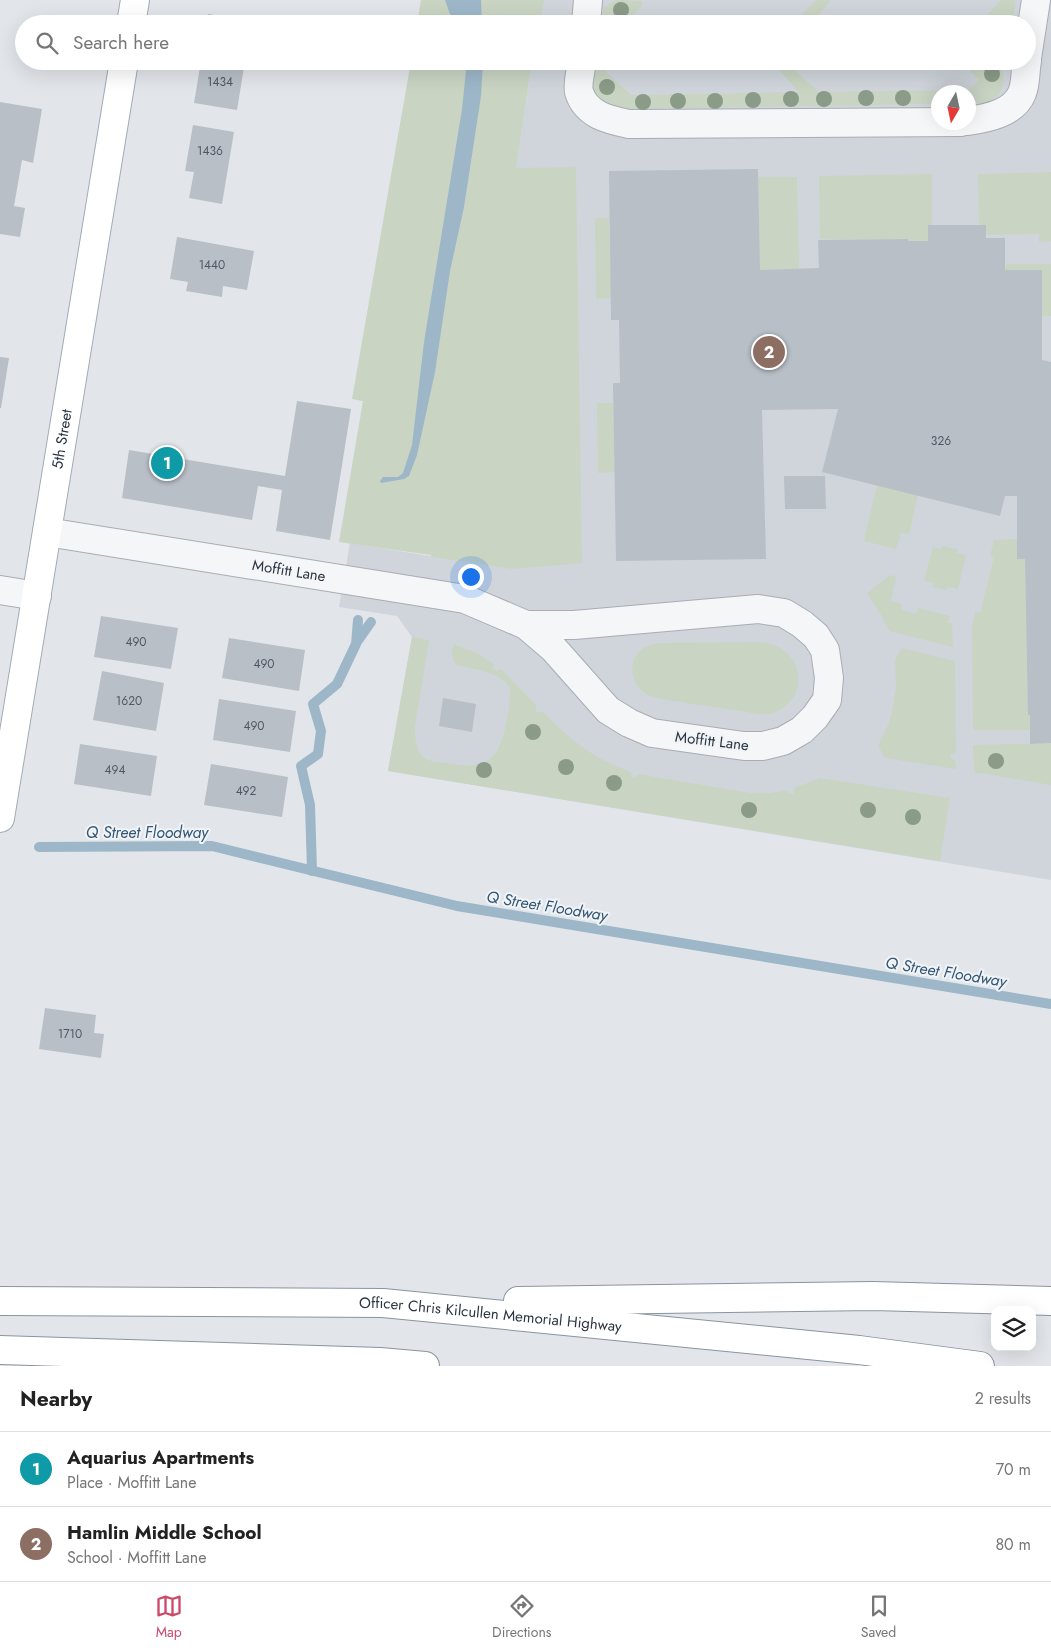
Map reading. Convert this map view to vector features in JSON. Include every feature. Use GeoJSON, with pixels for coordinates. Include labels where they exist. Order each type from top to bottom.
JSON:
{"type":"FeatureCollection","features":[{"type":"Feature","properties":{"kind":"main road"},"geometry":{"type":"LineString","coordinates":[[132,15],[135,0]]}},
{"type":"Feature","properties":{"kind":"main road","name":"5th Street"},"geometry":{"type":"LineString","coordinates":[[0,818],[123,70]]}},
{"type":"Feature","properties":{"kind":"main road"},"geometry":{"type":"LineString","coordinates":[[383,1303],[872,1296],[1051,1301]]}},
{"type":"Feature","properties":{"kind":"main road","name":"Officer Chris Kilcullen Memorial Highway"},"geometry":{"type":"LineString","coordinates":[[0,1302],[383,1303],[859,1350],[980,1366]]}},
{"type":"Feature","properties":{"kind":"main road"},"geometry":{"type":"LineString","coordinates":[[10,1350],[425,1366]]}},
{"type":"Feature","properties":{"kind":"street"},"geometry":{"type":"LineString","coordinates":[[587,15],[588,0]]}},
{"type":"Feature","properties":{"kind":"street"},"geometry":{"type":"LineString","coordinates":[[1034,15],[1036,0]]}},
{"type":"Feature","properties":{"kind":"street"},"geometry":{"type":"LineString","coordinates":[[581,70],[578,92],[588,108],[604,118],[629,124],[931,122]]}},
{"type":"Feature","properties":{"kind":"street"},"geometry":{"type":"LineString","coordinates":[[976,119],[999,114],[1014,105],[1022,92],[1026,70]]}},
{"type":"Feature","properties":{"kind":"street","name":"Moffitt Lane"},"geometry":{"type":"LineString","coordinates":[[47,532],[465,599],[526,625],[553,648],[608,710],[629,723],[652,733],[744,746],[764,746],[783,741],[802,730],[815,717],[827,700],[829,678],[825,650],[816,636],[802,624],[784,613],[758,608],[574,625],[526,625]]}},
{"type":"Feature","properties":{"kind":"street"},"geometry":{"type":"LineString","coordinates":[[0,590],[37,596]]}},
{"type":"Feature","properties":{"kind":"shaded area"},"geometry":{"type":"Polygon","coordinates":[[[541,0],[1051,0],[1051,880],[388,771],[412,637],[397,616],[339,607],[350,543],[430,556],[460,535],[531,70],[1036,70],[1036,15],[539,15],[541,0]]]}},
{"type":"Feature","properties":{"kind":"green space"},"geometry":{"type":"Polygon","coordinates":[[[421,0],[544,0],[542,15],[418,15],[421,0]]]}},
{"type":"Feature","properties":{"kind":"green space"},"geometry":{"type":"Polygon","coordinates":[[[616,0],[642,1],[642,6],[634,15],[602,15],[604,7],[616,0]]]}},
{"type":"Feature","properties":{"kind":"green space"},"geometry":{"type":"Polygon","coordinates":[[[816,0],[829,0],[830,2],[818,15],[801,15],[816,0]]]}},
{"type":"Feature","properties":{"kind":"green space"},"geometry":{"type":"Polygon","coordinates":[[[1001,0],[1014,0],[1015,2],[1014,15],[988,14],[1001,0]]]}},
{"type":"Feature","properties":{"kind":"green space"},"geometry":{"type":"Polygon","coordinates":[[[409,70],[531,70],[516,168],[576,167],[582,563],[513,569],[339,542],[363,401],[352,399],[409,70]]]}},
{"type":"Feature","properties":{"kind":"green space"},"geometry":{"type":"Polygon","coordinates":[[[595,70],[604,70],[631,95],[799,92],[779,70],[795,70],[819,92],[931,91],[931,104],[619,109],[606,104],[600,99],[592,88],[591,82],[595,70]]]}},
{"type":"Feature","properties":{"kind":"green space"},"geometry":{"type":"Polygon","coordinates":[[[969,70],[1002,71],[1004,82],[1002,88],[1000,93],[992,100],[976,104],[976,85],[974,85],[979,80],[969,70]]]}},
{"type":"Feature","properties":{"kind":"green space"},"geometry":{"type":"Polygon","coordinates":[[[1051,172],[1051,241],[1039,242],[1039,234],[985,235],[985,225],[979,225],[978,174],[1051,172]]]}},
{"type":"Feature","properties":{"kind":"green space"},"geometry":{"type":"Polygon","coordinates":[[[932,174],[932,225],[928,226],[928,241],[908,241],[908,239],[820,239],[819,176],[932,174]]]}},
{"type":"Feature","properties":{"kind":"green space"},"geometry":{"type":"Polygon","coordinates":[[[758,177],[797,177],[799,269],[760,270],[758,177]]]}},
{"type":"Feature","properties":{"kind":"green space"},"geometry":{"type":"Polygon","coordinates":[[[595,218],[609,218],[611,298],[596,299],[595,218]]]}},
{"type":"Feature","properties":{"kind":"green space"},"geometry":{"type":"Polygon","coordinates":[[[1006,264],[1051,264],[1051,316],[1042,316],[1042,270],[1005,270],[1006,264]]]}},
{"type":"Feature","properties":{"kind":"green space"},"geometry":{"type":"Polygon","coordinates":[[[597,403],[613,403],[615,472],[598,473],[597,403]]]}},
{"type":"Feature","properties":{"kind":"green space"},"geometry":{"type":"Polygon","coordinates":[[[877,485],[918,495],[909,534],[901,533],[896,549],[864,541],[877,485]]]}},
{"type":"Feature","properties":{"kind":"green space"},"geometry":{"type":"Polygon","coordinates":[[[1017,539],[1025,559],[1028,714],[1030,715],[1030,730],[973,730],[972,627],[975,612],[980,613],[994,557],[990,556],[994,540],[1017,539]]]}},
{"type":"Feature","properties":{"kind":"green space"},"geometry":{"type":"Polygon","coordinates":[[[943,546],[957,549],[957,553],[966,555],[958,589],[948,587],[946,590],[932,587],[933,583],[924,580],[933,547],[941,549],[943,546]]]}},
{"type":"Feature","properties":{"kind":"green space"},"geometry":{"type":"Polygon","coordinates":[[[890,575],[896,577],[891,601],[902,604],[901,610],[917,614],[918,608],[950,616],[948,623],[952,623],[953,647],[889,631],[867,593],[890,575]]]}},
{"type":"Feature","properties":{"kind":"green space"},"geometry":{"type":"Polygon","coordinates":[[[412,637],[429,640],[415,727],[417,748],[429,760],[464,765],[483,763],[489,760],[498,749],[507,723],[510,688],[494,675],[456,664],[452,654],[453,644],[477,653],[494,664],[493,669],[496,671],[501,669],[536,705],[536,712],[543,712],[583,748],[631,772],[632,777],[635,778],[638,774],[750,793],[771,793],[786,790],[789,794],[794,793],[794,788],[820,778],[950,798],[940,861],[388,771],[412,637]]]}},
{"type":"Feature","properties":{"kind":"green space"},"geometry":{"type":"Polygon","coordinates":[[[760,642],[775,645],[786,652],[794,661],[798,672],[798,684],[794,695],[786,705],[774,713],[759,714],[657,698],[648,695],[638,687],[633,676],[632,670],[635,658],[643,648],[654,644],[760,642]]]}},
{"type":"Feature","properties":{"kind":"green space"},"geometry":{"type":"Polygon","coordinates":[[[902,648],[955,661],[956,753],[951,755],[951,758],[956,762],[956,769],[885,758],[878,746],[892,712],[896,687],[895,660],[902,648]]]}},
{"type":"Feature","properties":{"kind":"green space"},"geometry":{"type":"Polygon","coordinates":[[[1051,743],[1051,785],[974,772],[973,745],[1051,743]]]}},
{"type":"Feature","properties":{"kind":"water"},"geometry":{"type":"Polygon","coordinates":[[[445,0],[481,0],[482,15],[450,14],[445,0]]]}},
{"type":"Feature","properties":{"kind":"water"},"geometry":{"type":"Polygon","coordinates":[[[466,70],[482,70],[481,96],[464,207],[450,271],[435,372],[417,455],[409,476],[404,479],[381,483],[380,481],[383,477],[398,477],[403,473],[412,445],[424,342],[462,109],[466,70]]]}},
{"type":"Feature","properties":{"kind":"building"},"geometry":{"type":"Polygon","coordinates":[[[200,70],[244,70],[237,110],[194,103],[200,70]]]}},
{"type":"Feature","properties":{"kind":"building"},"geometry":{"type":"Polygon","coordinates":[[[0,102],[42,109],[33,163],[22,160],[14,206],[25,208],[20,237],[0,234],[0,102]]]}},
{"type":"Feature","properties":{"kind":"building"},"geometry":{"type":"Polygon","coordinates":[[[193,125],[234,132],[222,204],[189,198],[194,172],[185,171],[193,125]]]}},
{"type":"Feature","properties":{"kind":"building"},"geometry":{"type":"Polygon","coordinates":[[[758,169],[760,270],[819,268],[818,240],[908,239],[908,241],[928,241],[928,225],[986,225],[986,238],[1005,238],[1005,270],[1042,270],[1042,360],[1051,362],[1051,743],[1030,744],[1025,559],[1017,559],[1017,496],[1005,496],[1000,516],[822,472],[838,409],[762,410],[766,559],[616,561],[613,383],[620,383],[619,320],[611,320],[609,171],[758,169]]]}},
{"type":"Feature","properties":{"kind":"building"},"geometry":{"type":"Polygon","coordinates":[[[177,237],[254,251],[247,290],[223,286],[222,297],[186,291],[188,282],[170,279],[177,237]]]}},
{"type":"Feature","properties":{"kind":"building"},"geometry":{"type":"Polygon","coordinates":[[[0,357],[9,358],[1,408],[0,408],[0,357]]]}},
{"type":"Feature","properties":{"kind":"building"},"geometry":{"type":"Polygon","coordinates":[[[297,401],[351,409],[330,540],[276,531],[282,490],[258,486],[252,520],[122,498],[129,450],[285,476],[297,401]]]}},
{"type":"Feature","properties":{"kind":"building"},"geometry":{"type":"Polygon","coordinates":[[[784,476],[825,476],[826,509],[785,509],[784,476]]]}},
{"type":"Feature","properties":{"kind":"building"},"geometry":{"type":"Polygon","coordinates":[[[101,616],[178,628],[171,669],[94,657],[101,616]]]}},
{"type":"Feature","properties":{"kind":"building"},"geometry":{"type":"Polygon","coordinates":[[[229,638],[305,650],[299,691],[222,678],[229,638]]]}},
{"type":"Feature","properties":{"kind":"building"},"geometry":{"type":"Polygon","coordinates":[[[102,671],[164,683],[156,731],[93,720],[102,671]]]}},
{"type":"Feature","properties":{"kind":"building"},"geometry":{"type":"Polygon","coordinates":[[[443,698],[476,704],[472,732],[439,726],[443,698]]]}},
{"type":"Feature","properties":{"kind":"building"},"geometry":{"type":"Polygon","coordinates":[[[219,699],[296,711],[290,752],[213,740],[219,699]]]}},
{"type":"Feature","properties":{"kind":"building"},"geometry":{"type":"Polygon","coordinates":[[[80,744],[157,756],[151,796],[74,784],[80,744]]]}},
{"type":"Feature","properties":{"kind":"building"},"geometry":{"type":"Polygon","coordinates":[[[211,764],[288,777],[282,817],[204,805],[211,764]]]}},
{"type":"Feature","properties":{"kind":"building"},"geometry":{"type":"Polygon","coordinates":[[[45,1008],[96,1015],[94,1033],[104,1034],[101,1058],[39,1049],[45,1008]]]}},
{"type":"Feature","properties":{"kind":"waterway"},"geometry":{"type":"LineString","coordinates":[[312,871],[310,805],[301,766],[318,754],[321,731],[313,704],[337,684],[356,644],[358,620]]}},
{"type":"Feature","properties":{"kind":"waterway"},"geometry":{"type":"LineString","coordinates":[[357,642],[371,622]]}},
{"type":"Feature","properties":{"kind":"waterway","name":"Q Street Floodway"},"geometry":{"type":"LineString","coordinates":[[39,847],[212,846],[457,906],[1051,1004]]}},
{"type":"Feature","properties":{"kind":"place","name":"Hamlin Middle School"},"geometry":{"type":"Point","coordinates":[769,352]}},
{"type":"Feature","properties":{"kind":"place","name":"Aquarius Apartments"},"geometry":{"type":"Point","coordinates":[167,463]}}]}
